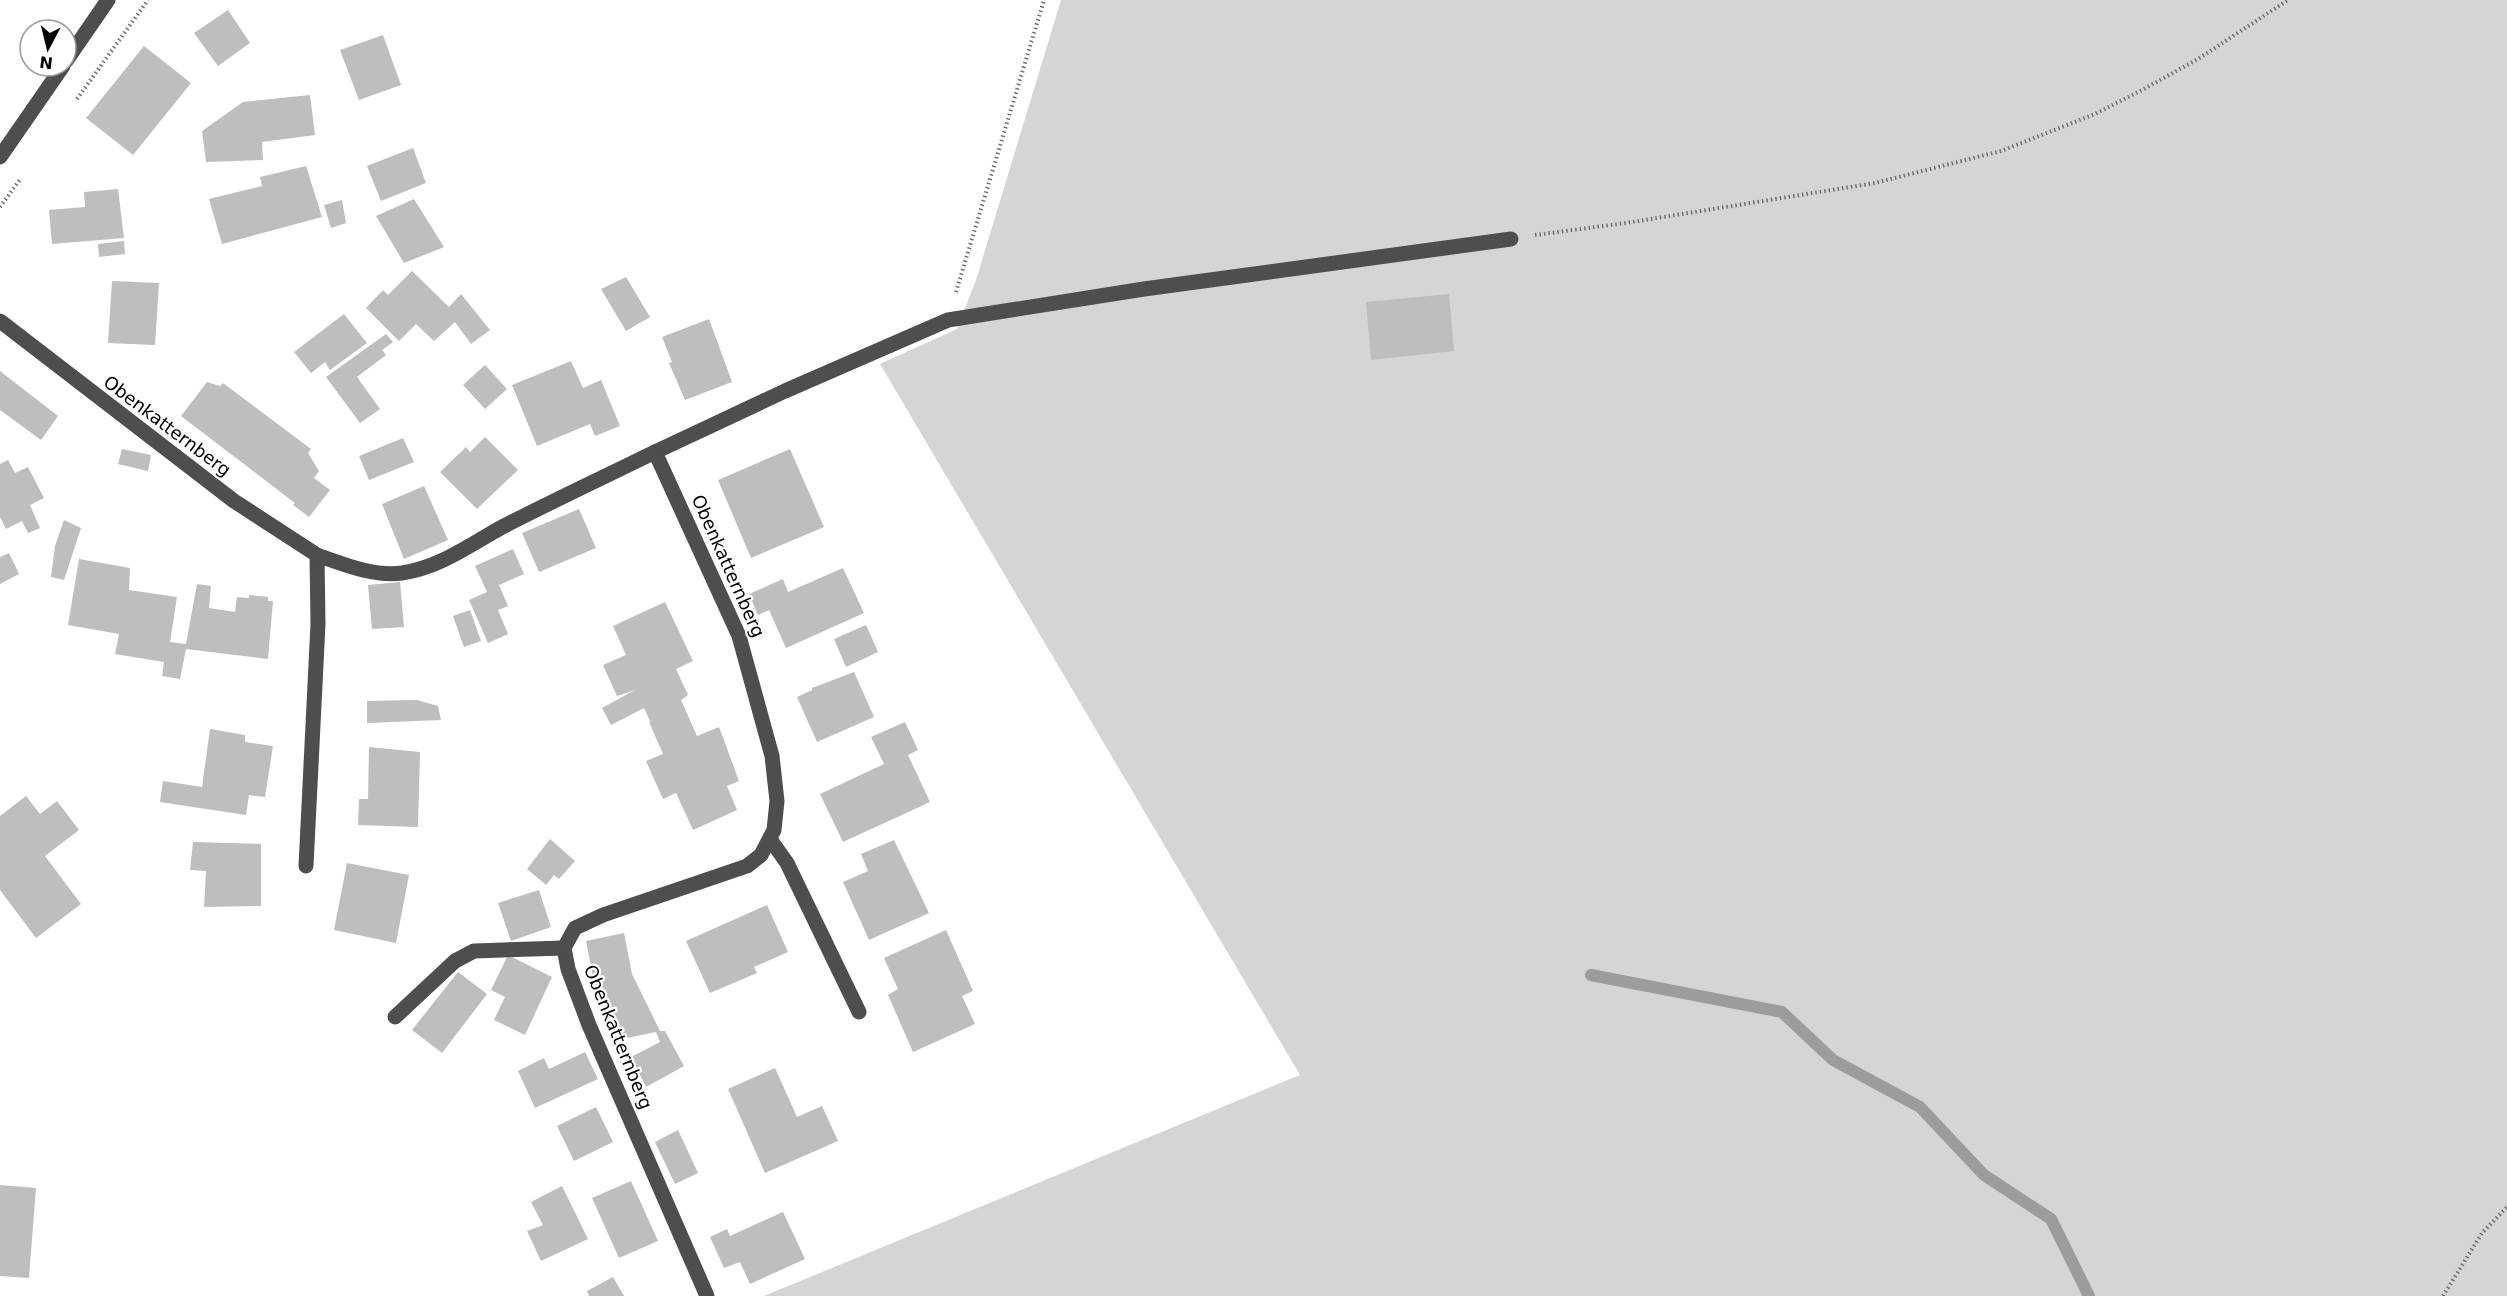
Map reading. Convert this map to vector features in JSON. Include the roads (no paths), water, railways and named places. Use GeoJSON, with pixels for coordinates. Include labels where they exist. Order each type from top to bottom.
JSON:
{"type":"FeatureCollection","features":[{"type":"Feature","properties":{"kind":"street"},"geometry":{"type":"LineString","coordinates":[[78,44],[108,0]]}},
{"type":"Feature","properties":{"kind":"street"},"geometry":{"type":"LineString","coordinates":[[0,157],[55,78]]}},
{"type":"Feature","properties":{"kind":"street","name":"Obenkatternberg"},"geometry":{"type":"LineString","coordinates":[[0,321],[234,501],[317,555],[359,569],[400,573],[436,564],[518,519],[655,452],[785,391],[948,320],[1144,289],[1511,239]]}},
{"type":"Feature","properties":{"kind":"street","name":"Obenkatternberg"},"geometry":{"type":"LineString","coordinates":[[655,452],[727,606],[748,662],[776,778],[776,819],[770,839],[760,855],[747,866],[603,915],[574,928],[564,948],[568,969],[589,1025],[707,1296]]}},
{"type":"Feature","properties":{"kind":"street"},"geometry":{"type":"LineString","coordinates":[[306,866],[318,624],[317,555]]}},
{"type":"Feature","properties":{"kind":"street"},"geometry":{"type":"LineString","coordinates":[[770,839],[787,863],[859,1012]]}},
{"type":"Feature","properties":{"kind":"street"},"geometry":{"type":"LineString","coordinates":[[395,1017],[455,961],[474,951],[564,948]]}},
{"type":"Feature","properties":{"kind":"waterway"},"geometry":{"type":"LineString","coordinates":[[1591,975],[1782,1012],[1833,1060],[1920,1107],[1984,1175],[2051,1219],[2089,1296]]}}]}
